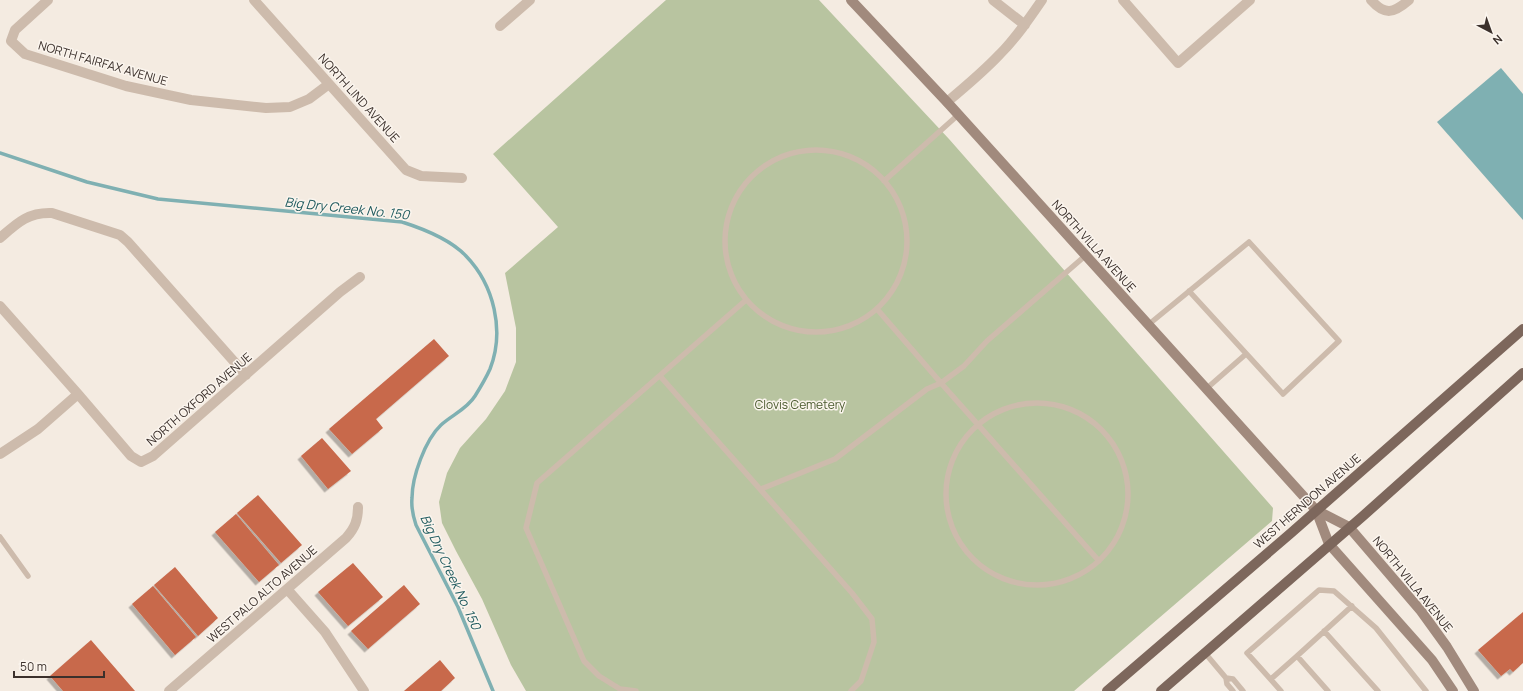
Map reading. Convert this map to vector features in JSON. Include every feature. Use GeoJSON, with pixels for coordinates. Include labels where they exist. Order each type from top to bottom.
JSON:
{"type":"FeatureCollection","features":[{"type":"Feature","properties":{"kind":"main road","name":"NORTH VILLA AVENUE"},"geometry":{"type":"LineString","coordinates":[[851,0],[947,102],[1316,510],[1349,527],[1421,611],[1447,647],[1474,691]]}},
{"type":"Feature","properties":{"kind":"main road","name":"WEST HERNDON AVENUE"},"geometry":{"type":"LineString","coordinates":[[1107,691],[1523,329]]}},
{"type":"Feature","properties":{"kind":"main road"},"geometry":{"type":"LineString","coordinates":[[1161,691],[1523,373]]}},
{"type":"Feature","properties":{"kind":"main road","name":"NORTH VILLA AVENUE"},"geometry":{"type":"LineString","coordinates":[[1316,510],[1329,544],[1427,654],[1453,691]]}},
{"type":"Feature","properties":{"kind":"street","name":"NORTH FAIRFAX AVENUE"},"geometry":{"type":"LineString","coordinates":[[48,0],[15,30],[11,41],[25,54],[126,86],[191,100],[266,108],[290,107],[309,99],[329,84]]}},
{"type":"Feature","properties":{"kind":"street"},"geometry":{"type":"LineString","coordinates":[[500,26],[530,0]]}},
{"type":"Feature","properties":{"kind":"street"},"geometry":{"type":"LineString","coordinates":[[993,0],[1025,25]]}},
{"type":"Feature","properties":{"kind":"street"},"geometry":{"type":"LineString","coordinates":[[947,102],[978,77],[992,62],[1025,25],[1042,0]]}},
{"type":"Feature","properties":{"kind":"street"},"geometry":{"type":"LineString","coordinates":[[1123,0],[1178,63],[1250,0]]}},
{"type":"Feature","properties":{"kind":"street"},"geometry":{"type":"LineString","coordinates":[[1371,0],[1380,9],[1388,11],[1400,7],[1409,0]]}},
{"type":"Feature","properties":{"kind":"street","name":"NORTH LIND AVENUE"},"geometry":{"type":"LineString","coordinates":[[256,1],[406,170],[421,176],[462,178]]}},
{"type":"Feature","properties":{"kind":"street"},"geometry":{"type":"LineString","coordinates":[[0,238],[22,220],[41,212],[52,213],[120,235],[128,242],[246,376]]}},
{"type":"Feature","properties":{"kind":"street","name":"NORTH OXFORD AVENUE"},"geometry":{"type":"LineString","coordinates":[[0,306],[131,456],[141,462],[153,456],[340,292],[360,277]]}},
{"type":"Feature","properties":{"kind":"street"},"geometry":{"type":"LineString","coordinates":[[0,454],[38,429],[78,394]]}},
{"type":"Feature","properties":{"kind":"street","name":"WEST PALO ALTO AVENUE"},"geometry":{"type":"LineString","coordinates":[[169,691],[346,538],[353,530],[358,516],[358,507]]}},
{"type":"Feature","properties":{"kind":"street"},"geometry":{"type":"LineString","coordinates":[[287,589],[325,632],[364,691]]}},
{"type":"Feature","properties":{"kind":"lane"},"geometry":{"type":"LineString","coordinates":[[884,181],[958,115]]}},
{"type":"Feature","properties":{"kind":"lane"},"geometry":{"type":"LineString","coordinates":[[815,150],[839,153],[862,162],[881,177],[896,197],[905,220],[907,244],[903,268],[893,290],[877,309],[854,324],[834,330],[827,332],[800,331],[774,323],[751,307],[746,300],[735,284],[726,258],[725,231],[732,204],[747,181],[768,163],[791,154],[815,150]]}},
{"type":"Feature","properties":{"kind":"lane"},"geometry":{"type":"LineString","coordinates":[[1148,325],[1249,242],[1339,341],[1283,394],[1189,292]]}},
{"type":"Feature","properties":{"kind":"lane"},"geometry":{"type":"LineString","coordinates":[[760,489],[835,460],[927,389],[942,383],[964,366],[987,341],[1085,256]]}},
{"type":"Feature","properties":{"kind":"lane"},"geometry":{"type":"LineString","coordinates":[[636,691],[620,689],[599,676],[584,661],[526,528],[537,483],[746,300]]}},
{"type":"Feature","properties":{"kind":"lane"},"geometry":{"type":"LineString","coordinates":[[877,309],[1099,561]]}},
{"type":"Feature","properties":{"kind":"lane"},"geometry":{"type":"LineString","coordinates":[[1206,389],[1246,354]]}},
{"type":"Feature","properties":{"kind":"lane"},"geometry":{"type":"LineString","coordinates":[[660,376],[852,593],[872,618],[874,642],[861,681],[851,691]]}},
{"type":"Feature","properties":{"kind":"lane"},"geometry":{"type":"LineString","coordinates":[[1024,403],[1050,404],[1075,411],[1096,424],[1113,443],[1124,466],[1128,492],[1125,517],[1115,541],[1099,561],[1077,576],[1052,584],[1026,585],[1000,578],[978,564],[960,544],[949,520],[945,494],[949,468],[960,444],[978,424],[1000,410],[1024,403]]}},
{"type":"Feature","properties":{"kind":"lane"},"geometry":{"type":"LineString","coordinates":[[0,537],[28,576]]}},
{"type":"Feature","properties":{"kind":"lane"},"geometry":{"type":"LineString","coordinates":[[1282,691],[1247,653],[1319,590],[1334,590],[1376,628],[1426,691]]}},
{"type":"Feature","properties":{"kind":"lane"},"geometry":{"type":"LineString","coordinates":[[1271,679],[1352,606]]}},
{"type":"Feature","properties":{"kind":"lane"},"geometry":{"type":"LineString","coordinates":[[1324,631],[1378,691]]}},
{"type":"Feature","properties":{"kind":"lane"},"geometry":{"type":"LineString","coordinates":[[1205,653],[1226,678],[1227,684],[1233,691]]}},
{"type":"Feature","properties":{"kind":"lane"},"geometry":{"type":"LineString","coordinates":[[1297,656],[1328,691]]}},
{"type":"Feature","properties":{"kind":"lane"},"geometry":{"type":"LineString","coordinates":[[1226,678],[1233,679],[1243,691]]}},
{"type":"Feature","properties":{"kind":"green space","name":"Clovis Cemetery"},"geometry":{"type":"Polygon","coordinates":[[[666,0],[819,0],[949,139],[1273,508],[1272,521],[1074,691],[526,691],[511,665],[482,599],[442,523],[439,502],[447,473],[460,448],[486,419],[505,391],[516,362],[516,328],[505,273],[558,227],[493,154],[666,0]]]}},
{"type":"Feature","properties":{"kind":"water"},"geometry":{"type":"Polygon","coordinates":[[[1501,68],[1523,94],[1523,220],[1437,122],[1501,68]]]}},
{"type":"Feature","properties":{"kind":"building"},"geometry":{"type":"Polygon","coordinates":[[[434,339],[449,356],[376,419],[383,428],[352,454],[329,429],[434,339]]]}},
{"type":"Feature","properties":{"kind":"building"},"geometry":{"type":"Polygon","coordinates":[[[322,438],[351,471],[328,489],[301,456],[322,438]]]}},
{"type":"Feature","properties":{"kind":"building"},"geometry":{"type":"Polygon","coordinates":[[[258,495],[302,545],[281,563],[237,513],[258,495]]]}},
{"type":"Feature","properties":{"kind":"building"},"geometry":{"type":"Polygon","coordinates":[[[236,514],[279,565],[259,582],[215,532],[236,514]]]}},
{"type":"Feature","properties":{"kind":"building"},"geometry":{"type":"Polygon","coordinates":[[[353,563],[383,597],[348,626],[318,592],[353,563]]]}},
{"type":"Feature","properties":{"kind":"building"},"geometry":{"type":"Polygon","coordinates":[[[175,567],[218,618],[198,636],[154,585],[175,567]]]}},
{"type":"Feature","properties":{"kind":"building"},"geometry":{"type":"Polygon","coordinates":[[[404,585],[420,604],[368,649],[351,631],[404,585]]]}},
{"type":"Feature","properties":{"kind":"building"},"geometry":{"type":"Polygon","coordinates":[[[153,586],[196,637],[175,655],[132,604],[153,586]]]}},
{"type":"Feature","properties":{"kind":"building"},"geometry":{"type":"Polygon","coordinates":[[[1523,612],[1523,663],[1513,672],[1510,669],[1501,676],[1478,650],[1523,612]]]}},
{"type":"Feature","properties":{"kind":"building"},"geometry":{"type":"Polygon","coordinates":[[[91,640],[135,691],[63,691],[50,676],[91,640]]]}},
{"type":"Feature","properties":{"kind":"building"},"geometry":{"type":"Polygon","coordinates":[[[440,660],[455,678],[441,691],[404,691],[440,660]]]}},
{"type":"Feature","properties":{"kind":"waterway","name":"Big Dry Creek No. 150"},"geometry":{"type":"LineString","coordinates":[[0,153],[87,182],[158,199],[402,222],[428,231],[445,240],[466,256],[476,268],[490,294],[496,324],[497,339],[494,354],[490,369],[472,401],[441,425],[425,449],[420,459],[414,480],[412,505],[416,525],[458,607],[493,691]]}}]}
